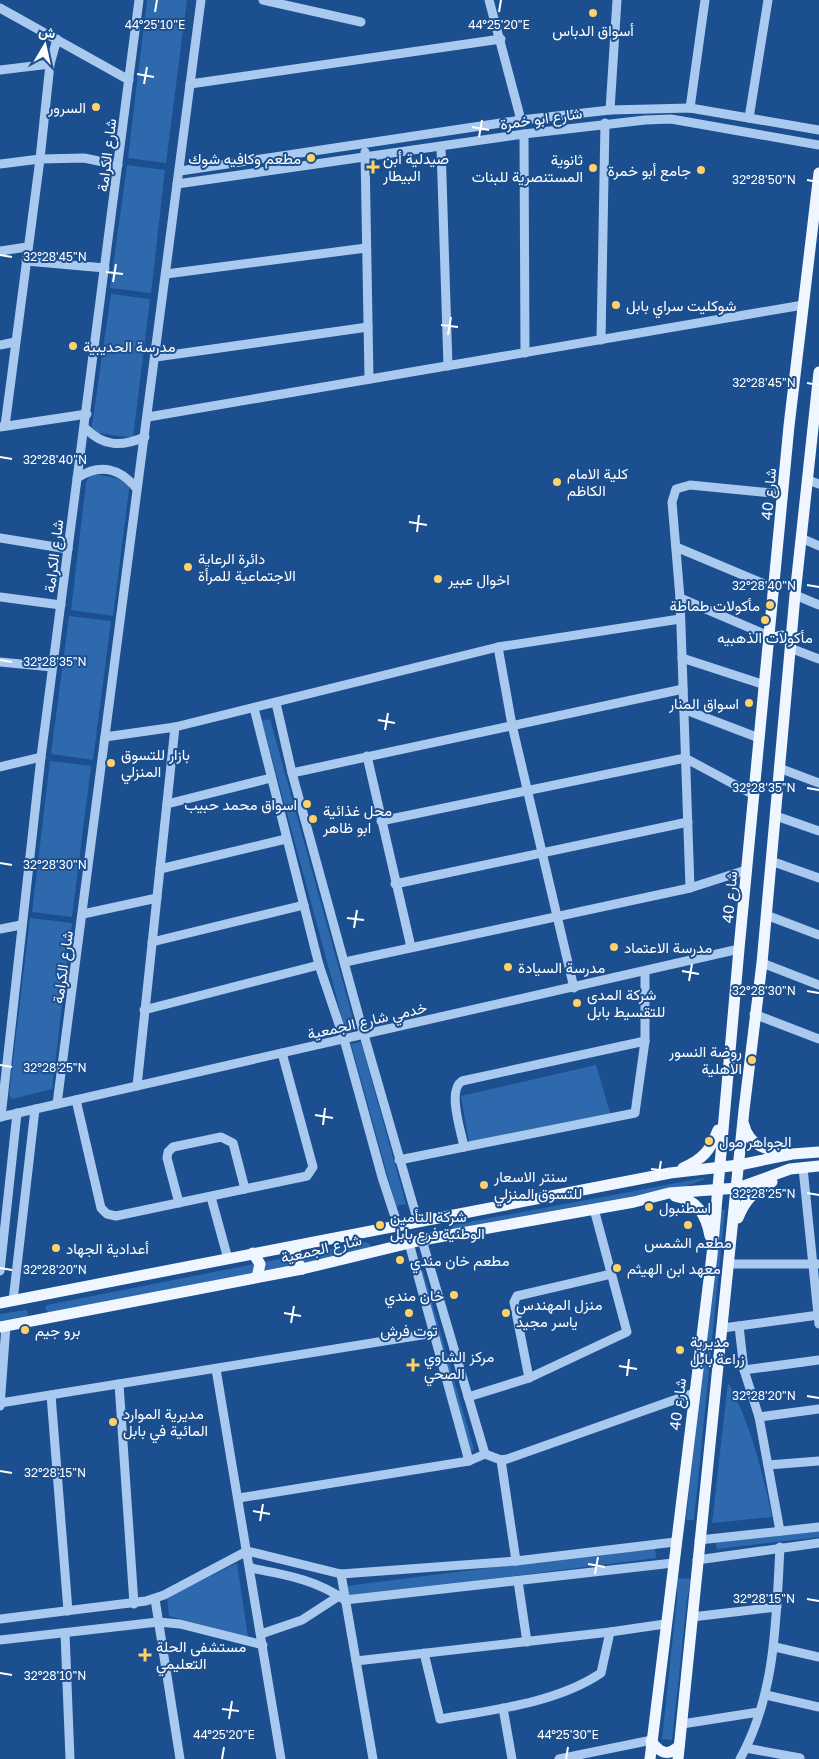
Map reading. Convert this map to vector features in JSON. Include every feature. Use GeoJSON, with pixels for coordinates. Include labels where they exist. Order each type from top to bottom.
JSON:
{"type":"FeatureCollection","features":[{"type":"Feature","properties":{"kind":"main road","name":"شارع 40"},"geometry":{"type":"LineString","coordinates":[[650,1759],[672,1563],[712,1255],[782,494],[819,174]]}},
{"type":"Feature","properties":{"kind":"main road"},"geometry":{"type":"LineString","coordinates":[[678,1759],[710,1435],[738,1188],[754,1014],[762,963],[801,538],[814,482],[819,372]]}},
{"type":"Feature","properties":{"kind":"main road"},"geometry":{"type":"LineString","coordinates":[[772,610],[780,618],[794,615]]}},
{"type":"Feature","properties":{"kind":"main road"},"geometry":{"type":"LineString","coordinates":[[769,637],[782,636],[791,645]]}},
{"type":"Feature","properties":{"kind":"main road"},"geometry":{"type":"LineString","coordinates":[[744,1110],[745,1131],[753,1142],[765,1149],[792,1154],[819,1152]]}},
{"type":"Feature","properties":{"kind":"main road"},"geometry":{"type":"LineString","coordinates":[[670,1173],[700,1160],[708,1153],[724,1115]]}},
{"type":"Feature","properties":{"kind":"main road","name":"شارع الجمعية"},"geometry":{"type":"LineString","coordinates":[[0,1303],[670,1173],[739,1165],[792,1154]]}},
{"type":"Feature","properties":{"kind":"main road"},"geometry":{"type":"LineString","coordinates":[[730,1248],[737,1219],[747,1200],[754,1193],[790,1169],[819,1166]]}},
{"type":"Feature","properties":{"kind":"main road","name":"شارع الجمعية"},"geometry":{"type":"LineString","coordinates":[[3,1327],[302,1269],[422,1240],[594,1209],[669,1193],[738,1188],[790,1169]]}},
{"type":"Feature","properties":{"kind":"main road"},"geometry":{"type":"LineString","coordinates":[[669,1193],[690,1200],[703,1213],[708,1227],[712,1255]]}},
{"type":"Feature","properties":{"kind":"main road"},"geometry":{"type":"LineString","coordinates":[[383,1229],[378,1240],[389,1248]]}},
{"type":"Feature","properties":{"kind":"main road"},"geometry":{"type":"LineString","coordinates":[[367,1232],[373,1240],[373,1252]]}},
{"type":"Feature","properties":{"kind":"main road"},"geometry":{"type":"LineString","coordinates":[[296,1246],[295,1258],[302,1269]]}},
{"type":"Feature","properties":{"kind":"main road"},"geometry":{"type":"LineString","coordinates":[[253,1253],[260,1264],[257,1277]]}},
{"type":"Feature","properties":{"kind":"main road"},"geometry":{"type":"LineString","coordinates":[[689,1433],[701,1429],[710,1435]]}},
{"type":"Feature","properties":{"kind":"main road"},"geometry":{"type":"LineString","coordinates":[[652,1740],[658,1750],[666,1753],[679,1746]]}},
{"type":"Feature","properties":{"kind":"street","name":"شارع الكرامة"},"geometry":{"type":"LineString","coordinates":[[0,1117],[52,667],[87,414],[138,0]]}},
{"type":"Feature","properties":{"kind":"street","name":"شارع الكرامة"},"geometry":{"type":"LineString","coordinates":[[57,1104],[83,914],[136,488],[156,357],[201,0]]}},
{"type":"Feature","properties":{"kind":"street"},"geometry":{"type":"LineString","coordinates":[[263,0],[360,22]]}},
{"type":"Feature","properties":{"kind":"street"},"geometry":{"type":"LineString","coordinates":[[489,0],[501,39],[521,120]]}},
{"type":"Feature","properties":{"kind":"street"},"geometry":{"type":"LineString","coordinates":[[617,0],[614,110],[619,123]]}},
{"type":"Feature","properties":{"kind":"street"},"geometry":{"type":"LineString","coordinates":[[690,108],[705,0]]}},
{"type":"Feature","properties":{"kind":"street"},"geometry":{"type":"LineString","coordinates":[[749,118],[768,0]]}},
{"type":"Feature","properties":{"kind":"street"},"geometry":{"type":"LineString","coordinates":[[0,8],[129,80]]}},
{"type":"Feature","properties":{"kind":"street"},"geometry":{"type":"LineString","coordinates":[[190,84],[501,39]]}},
{"type":"Feature","properties":{"kind":"street"},"geometry":{"type":"LineString","coordinates":[[57,40],[50,64],[40,159],[2,426],[87,414]]}},
{"type":"Feature","properties":{"kind":"street"},"geometry":{"type":"LineString","coordinates":[[0,70],[50,64]]}},
{"type":"Feature","properties":{"kind":"street","name":"شارع ابو خمرة"},"geometry":{"type":"LineString","coordinates":[[180,171],[366,145],[521,120],[614,110],[690,108],[819,130]]}},
{"type":"Feature","properties":{"kind":"street","name":"شارع ابو خمرة"},"geometry":{"type":"LineString","coordinates":[[177,184],[605,123],[671,119],[819,145]]}},
{"type":"Feature","properties":{"kind":"street"},"geometry":{"type":"LineString","coordinates":[[601,340],[605,123]]}},
{"type":"Feature","properties":{"kind":"street"},"geometry":{"type":"LineString","coordinates":[[524,134],[525,353]]}},
{"type":"Feature","properties":{"kind":"street"},"geometry":{"type":"LineString","coordinates":[[366,145],[364,158],[369,379]]}},
{"type":"Feature","properties":{"kind":"street"},"geometry":{"type":"LineString","coordinates":[[441,147],[448,366]]}},
{"type":"Feature","properties":{"kind":"street"},"geometry":{"type":"LineString","coordinates":[[0,164],[40,159],[84,158],[118,165]]}},
{"type":"Feature","properties":{"kind":"street"},"geometry":{"type":"LineString","coordinates":[[0,251],[27,246]]}},
{"type":"Feature","properties":{"kind":"street"},"geometry":{"type":"LineString","coordinates":[[166,274],[366,248]]}},
{"type":"Feature","properties":{"kind":"street"},"geometry":{"type":"LineString","coordinates":[[26,261],[105,268]]}},
{"type":"Feature","properties":{"kind":"street"},"geometry":{"type":"LineString","coordinates":[[148,416],[803,305]]}},
{"type":"Feature","properties":{"kind":"street"},"geometry":{"type":"LineString","coordinates":[[156,357],[368,327]]}},
{"type":"Feature","properties":{"kind":"street"},"geometry":{"type":"LineString","coordinates":[[0,344],[15,342]]}},
{"type":"Feature","properties":{"kind":"street"},"geometry":{"type":"LineString","coordinates":[[85,428],[96,439],[110,443],[126,444],[145,437]]}},
{"type":"Feature","properties":{"kind":"street"},"geometry":{"type":"LineString","coordinates":[[78,478],[91,469],[111,471],[125,475],[136,488]]}},
{"type":"Feature","properties":{"kind":"street"},"geometry":{"type":"LineString","coordinates":[[690,888],[680,598],[672,502],[676,489],[690,485],[782,494]]}},
{"type":"Feature","properties":{"kind":"street"},"geometry":{"type":"LineString","coordinates":[[0,538],[68,549]]}},
{"type":"Feature","properties":{"kind":"street"},"geometry":{"type":"LineString","coordinates":[[801,538],[819,546]]}},
{"type":"Feature","properties":{"kind":"street"},"geometry":{"type":"LineString","coordinates":[[676,547],[774,588]]}},
{"type":"Feature","properties":{"kind":"street"},"geometry":{"type":"LineString","coordinates":[[795,595],[819,606]]}},
{"type":"Feature","properties":{"kind":"street"},"geometry":{"type":"LineString","coordinates":[[0,597],[61,605]]}},
{"type":"Feature","properties":{"kind":"street"},"geometry":{"type":"LineString","coordinates":[[680,598],[769,637]]}},
{"type":"Feature","properties":{"kind":"street"},"geometry":{"type":"LineString","coordinates":[[105,738],[175,727],[498,647],[680,619]]}},
{"type":"Feature","properties":{"kind":"street"},"geometry":{"type":"LineString","coordinates":[[791,645],[819,659]]}},
{"type":"Feature","properties":{"kind":"street"},"geometry":{"type":"LineString","coordinates":[[498,647],[512,725],[574,988]]}},
{"type":"Feature","properties":{"kind":"street"},"geometry":{"type":"LineString","coordinates":[[682,658],[765,685]]}},
{"type":"Feature","properties":{"kind":"street"},"geometry":{"type":"LineString","coordinates":[[0,662],[52,667]]}},
{"type":"Feature","properties":{"kind":"street"},"geometry":{"type":"LineString","coordinates":[[292,773],[683,690]]}},
{"type":"Feature","properties":{"kind":"street"},"geometry":{"type":"LineString","coordinates":[[276,703],[292,773],[399,1160],[418,1222]]}},
{"type":"Feature","properties":{"kind":"street"},"geometry":{"type":"LineString","coordinates":[[254,708],[319,965],[344,1039],[382,1177],[398,1226]]}},
{"type":"Feature","properties":{"kind":"street"},"geometry":{"type":"LineString","coordinates":[[684,709],[759,738]]}},
{"type":"Feature","properties":{"kind":"street"},"geometry":{"type":"LineString","coordinates":[[137,1086],[175,727]]}},
{"type":"Feature","properties":{"kind":"street"},"geometry":{"type":"LineString","coordinates":[[367,756],[411,947]]}},
{"type":"Feature","properties":{"kind":"street"},"geometry":{"type":"LineString","coordinates":[[0,767],[41,757]]}},
{"type":"Feature","properties":{"kind":"street"},"geometry":{"type":"LineString","coordinates":[[381,821],[685,758],[754,794]]}},
{"type":"Feature","properties":{"kind":"street"},"geometry":{"type":"LineString","coordinates":[[779,768],[819,783]]}},
{"type":"Feature","properties":{"kind":"street"},"geometry":{"type":"LineString","coordinates":[[167,804],[271,778]]}},
{"type":"Feature","properties":{"kind":"street"},"geometry":{"type":"LineString","coordinates":[[776,816],[819,831]]}},
{"type":"Feature","properties":{"kind":"street"},"geometry":{"type":"LineString","coordinates":[[395,884],[688,822]]}},
{"type":"Feature","properties":{"kind":"street"},"geometry":{"type":"LineString","coordinates":[[160,869],[286,839]]}},
{"type":"Feature","properties":{"kind":"street"},"geometry":{"type":"LineString","coordinates":[[771,861],[819,878]]}},
{"type":"Feature","properties":{"kind":"street"},"geometry":{"type":"LineString","coordinates":[[345,962],[558,914],[690,888],[746,870]]}},
{"type":"Feature","properties":{"kind":"street"},"geometry":{"type":"LineString","coordinates":[[83,914],[157,898]]}},
{"type":"Feature","properties":{"kind":"street"},"geometry":{"type":"LineString","coordinates":[[152,942],[304,905]]}},
{"type":"Feature","properties":{"kind":"street"},"geometry":{"type":"LineString","coordinates":[[766,915],[819,934]]}},
{"type":"Feature","properties":{"kind":"street"},"geometry":{"type":"LineString","coordinates":[[0,929],[21,925]]}},
{"type":"Feature","properties":{"kind":"street","name":"خدمي شارع الجمعية"},"geometry":{"type":"LineString","coordinates":[[0,1117],[739,949]]}},
{"type":"Feature","properties":{"kind":"street"},"geometry":{"type":"LineString","coordinates":[[762,963],[819,985]]}},
{"type":"Feature","properties":{"kind":"street"},"geometry":{"type":"LineString","coordinates":[[144,1010],[319,965]]}},
{"type":"Feature","properties":{"kind":"street"},"geometry":{"type":"LineString","coordinates":[[399,1160],[632,1115],[637,1110],[645,1041],[645,971]]}},
{"type":"Feature","properties":{"kind":"street"},"geometry":{"type":"LineString","coordinates":[[754,1014],[819,1039]]}},
{"type":"Feature","properties":{"kind":"street"},"geometry":{"type":"LineString","coordinates":[[464,1147],[454,1093],[458,1083],[645,1041]]}},
{"type":"Feature","properties":{"kind":"street"},"geometry":{"type":"LineString","coordinates":[[76,1100],[101,1208],[107,1214],[116,1216],[307,1176],[313,1167],[282,1053]]}},
{"type":"Feature","properties":{"kind":"street"},"geometry":{"type":"LineString","coordinates":[[13,1301],[35,1109]]}},
{"type":"Feature","properties":{"kind":"street"},"geometry":{"type":"LineString","coordinates":[[0,1271],[17,1113]]}},
{"type":"Feature","properties":{"kind":"street"},"geometry":{"type":"LineString","coordinates":[[179,1203],[167,1158],[168,1152],[173,1147],[221,1137],[233,1144],[245,1189]]}},
{"type":"Feature","properties":{"kind":"street"},"geometry":{"type":"LineString","coordinates":[[723,1328],[819,1318],[815,1264],[803,1168]]}},
{"type":"Feature","properties":{"kind":"street"},"geometry":{"type":"LineString","coordinates":[[211,1197],[228,1259]]}},
{"type":"Feature","properties":{"kind":"street"},"geometry":{"type":"LineString","coordinates":[[468,1398],[528,1378],[627,1332],[594,1209]]}},
{"type":"Feature","properties":{"kind":"street"},"geometry":{"type":"LineString","coordinates":[[422,1240],[484,1454]]}},
{"type":"Feature","properties":{"kind":"street"},"geometry":{"type":"LineString","coordinates":[[408,1243],[469,1461]]}},
{"type":"Feature","properties":{"kind":"street"},"geometry":{"type":"LineString","coordinates":[[728,1264],[815,1264]]}},
{"type":"Feature","properties":{"kind":"street"},"geometry":{"type":"LineString","coordinates":[[528,1378],[514,1302],[517,1296],[611,1274]]}},
{"type":"Feature","properties":{"kind":"street"},"geometry":{"type":"LineString","coordinates":[[0,1296],[4,1298],[9,1297],[15,1288]]}},
{"type":"Feature","properties":{"kind":"street"},"geometry":{"type":"LineString","coordinates":[[739,1326],[744,1370],[759,1418],[780,1531]]}},
{"type":"Feature","properties":{"kind":"street"},"geometry":{"type":"LineString","coordinates":[[0,1407],[3,1327]]}},
{"type":"Feature","properties":{"kind":"street"},"geometry":{"type":"LineString","coordinates":[[0,1402],[434,1333]]}},
{"type":"Feature","properties":{"kind":"street"},"geometry":{"type":"LineString","coordinates":[[744,1370],[819,1360]]}},
{"type":"Feature","properties":{"kind":"street"},"geometry":{"type":"LineString","coordinates":[[216,1369],[251,1568],[281,1759]]}},
{"type":"Feature","properties":{"kind":"street"},"geometry":{"type":"LineString","coordinates":[[119,1384],[134,1604]]}},
{"type":"Feature","properties":{"kind":"street"},"geometry":{"type":"LineString","coordinates":[[239,1498],[469,1461],[484,1454],[502,1460],[694,1393]]}},
{"type":"Feature","properties":{"kind":"street"},"geometry":{"type":"LineString","coordinates":[[51,1394],[68,1611]]}},
{"type":"Feature","properties":{"kind":"street"},"geometry":{"type":"LineString","coordinates":[[759,1418],[819,1409]]}},
{"type":"Feature","properties":{"kind":"street"},"geometry":{"type":"LineString","coordinates":[[502,1460],[516,1561]]}},
{"type":"Feature","properties":{"kind":"street"},"geometry":{"type":"LineString","coordinates":[[768,1466],[819,1461]]}},
{"type":"Feature","properties":{"kind":"street"},"geometry":{"type":"LineString","coordinates":[[699,1540],[819,1527]]}},
{"type":"Feature","properties":{"kind":"street"},"geometry":{"type":"LineString","coordinates":[[0,1618],[134,1604],[156,1599],[247,1551],[341,1574],[516,1561],[675,1542]]}},
{"type":"Feature","properties":{"kind":"street"},"geometry":{"type":"LineString","coordinates":[[697,1560],[819,1543]]}},
{"type":"Feature","properties":{"kind":"street"},"geometry":{"type":"LineString","coordinates":[[740,1759],[766,1696],[775,1647],[780,1548]]}},
{"type":"Feature","properties":{"kind":"street"},"geometry":{"type":"LineString","coordinates":[[261,1634],[302,1620],[342,1598],[518,1581],[672,1563]]}},
{"type":"Feature","properties":{"kind":"street"},"geometry":{"type":"LineString","coordinates":[[251,1568],[302,1579],[325,1587],[342,1598]]}},
{"type":"Feature","properties":{"kind":"street"},"geometry":{"type":"LineString","coordinates":[[341,1574],[342,1598],[356,1661],[372,1759]]}},
{"type":"Feature","properties":{"kind":"street"},"geometry":{"type":"LineString","coordinates":[[518,1581],[527,1642]]}},
{"type":"Feature","properties":{"kind":"street"},"geometry":{"type":"LineString","coordinates":[[156,1599],[180,1759]]}},
{"type":"Feature","properties":{"kind":"street"},"geometry":{"type":"LineString","coordinates":[[692,1617],[777,1607]]}},
{"type":"Feature","properties":{"kind":"street"},"geometry":{"type":"LineString","coordinates":[[0,1640],[158,1622],[180,1624],[263,1645]]}},
{"type":"Feature","properties":{"kind":"street"},"geometry":{"type":"LineString","coordinates":[[356,1661],[665,1624]]}},
{"type":"Feature","properties":{"kind":"street"},"geometry":{"type":"LineString","coordinates":[[65,1632],[70,1759]]}},
{"type":"Feature","properties":{"kind":"street"},"geometry":{"type":"LineString","coordinates":[[424,1653],[440,1719],[504,1708],[582,1686],[601,1673],[610,1632]]}},
{"type":"Feature","properties":{"kind":"street"},"geometry":{"type":"LineString","coordinates":[[775,1647],[819,1657]]}},
{"type":"Feature","properties":{"kind":"street"},"geometry":{"type":"LineString","coordinates":[[766,1696],[819,1707]]}},
{"type":"Feature","properties":{"kind":"street"},"geometry":{"type":"LineString","coordinates":[[504,1708],[512,1759]]}},
{"type":"Feature","properties":{"kind":"street"},"geometry":{"type":"LineString","coordinates":[[682,1724],[759,1712]]}},
{"type":"Feature","properties":{"kind":"street"},"geometry":{"type":"LineString","coordinates":[[558,1759],[652,1740]]}},
{"type":"Feature","properties":{"kind":"street"},"geometry":{"type":"LineString","coordinates":[[746,1748],[800,1758]]}},
{"type":"Feature","properties":{"kind":"shaded area"},"geometry":{"type":"Polygon","coordinates":[[[147,0],[187,0],[166,163],[128,158],[147,0]]]}},
{"type":"Feature","properties":{"kind":"shaded area"},"geometry":{"type":"Polygon","coordinates":[[[127,165],[165,170],[151,293],[110,288],[127,165]]]}},
{"type":"Feature","properties":{"kind":"shaded area"},"geometry":{"type":"Polygon","coordinates":[[[111,294],[150,299],[133,438],[91,432],[111,294]]]}},
{"type":"Feature","properties":{"kind":"shaded area"},"geometry":{"type":"Polygon","coordinates":[[[94,474],[121,479],[129,484],[113,616],[71,610],[86,483],[90,475],[94,474]]]}},
{"type":"Feature","properties":{"kind":"shaded area"},"geometry":{"type":"Polygon","coordinates":[[[69,616],[111,621],[93,760],[51,754],[69,616]]]}},
{"type":"Feature","properties":{"kind":"shaded area"},"geometry":{"type":"Polygon","coordinates":[[[270,719],[356,1030],[346,1032],[262,721],[270,719]]]}},
{"type":"Feature","properties":{"kind":"shaded area"},"geometry":{"type":"Polygon","coordinates":[[[50,761],[91,766],[72,917],[32,912],[50,761]]]}},
{"type":"Feature","properties":{"kind":"shaded area"},"geometry":{"type":"Polygon","coordinates":[[[30,918],[72,923],[52,1089],[12,1099],[9,1094],[30,918]]]}},
{"type":"Feature","properties":{"kind":"shaded area"},"geometry":{"type":"Polygon","coordinates":[[[361,1042],[406,1204],[396,1206],[351,1044],[361,1042]]]}},
{"type":"Feature","properties":{"kind":"shaded area"},"geometry":{"type":"Polygon","coordinates":[[[596,1065],[611,1116],[469,1143],[461,1096],[596,1065]]]}},
{"type":"Feature","properties":{"kind":"shaded area"},"geometry":{"type":"Polygon","coordinates":[[[705,1179],[669,1193],[451,1232],[453,1225],[705,1179]]]}},
{"type":"Feature","properties":{"kind":"shaded area"},"geometry":{"type":"Polygon","coordinates":[[[718,1210],[725,1210],[694,1520],[686,1520],[718,1210]]]}},
{"type":"Feature","properties":{"kind":"shaded area"},"geometry":{"type":"Polygon","coordinates":[[[366,1242],[371,1245],[370,1250],[49,1313],[45,1308],[47,1305],[366,1242]]]}},
{"type":"Feature","properties":{"kind":"shaded area"},"geometry":{"type":"Polygon","coordinates":[[[423,1271],[474,1450],[467,1452],[415,1273],[423,1271]]]}},
{"type":"Feature","properties":{"kind":"shaded area"},"geometry":{"type":"Polygon","coordinates":[[[26,1310],[28,1312],[27,1317],[0,1322],[0,1314],[26,1310]]]}},
{"type":"Feature","properties":{"kind":"shaded area"},"geometry":{"type":"Polygon","coordinates":[[[728,1382],[755,1448],[772,1517],[712,1523],[728,1382]]]}},
{"type":"Feature","properties":{"kind":"shaded area"},"geometry":{"type":"Polygon","coordinates":[[[819,1526],[819,1537],[717,1549],[715,1540],[819,1526]]]}},
{"type":"Feature","properties":{"kind":"shaded area"},"geometry":{"type":"Polygon","coordinates":[[[655,1547],[656,1558],[348,1597],[346,1586],[655,1547]]]}},
{"type":"Feature","properties":{"kind":"shaded area"},"geometry":{"type":"Polygon","coordinates":[[[237,1563],[248,1637],[169,1616],[167,1597],[237,1563]]]}},
{"type":"Feature","properties":{"kind":"shaded area"},"geometry":{"type":"Polygon","coordinates":[[[677,1578],[691,1579],[687,1600],[672,1740],[662,1739],[677,1598],[677,1578]]]}},
{"type":"Feature","properties":{"kind":"place","name":"أسواق الدباس"},"geometry":{"type":"Point","coordinates":[593,13]}},
{"type":"Feature","properties":{"kind":"place","name":"السرور"},"geometry":{"type":"Point","coordinates":[96,107]}},
{"type":"Feature","properties":{"kind":"place","name":"مطعم وكافيه شوك"},"geometry":{"type":"Point","coordinates":[311,158]}},
{"type":"Feature","properties":{"kind":"place","name":"صيدلية أبن البيطار"},"geometry":{"type":"Point","coordinates":[373,167]}},
{"type":"Feature","properties":{"kind":"place","name":"ثانوية المستنصرية للبنات"},"geometry":{"type":"Point","coordinates":[593,168]}},
{"type":"Feature","properties":{"kind":"place","name":"جامع أبو خمرة"},"geometry":{"type":"Point","coordinates":[701,170]}},
{"type":"Feature","properties":{"kind":"place","name":"شوكليت سراي بابل"},"geometry":{"type":"Point","coordinates":[616,305]}},
{"type":"Feature","properties":{"kind":"place","name":"مدرسة الحديبية"},"geometry":{"type":"Point","coordinates":[73,346]}},
{"type":"Feature","properties":{"kind":"place","name":"كلية الامام الكاظم"},"geometry":{"type":"Point","coordinates":[557,482]}},
{"type":"Feature","properties":{"kind":"place","name":"دائرة الرعاية الاجتماعية للمرأة"},"geometry":{"type":"Point","coordinates":[188,567]}},
{"type":"Feature","properties":{"kind":"place","name":"اخوال عبير"},"geometry":{"type":"Point","coordinates":[438,579]}},
{"type":"Feature","properties":{"kind":"place","name":"مأكولات طماطة"},"geometry":{"type":"Point","coordinates":[770,605]}},
{"type":"Feature","properties":{"kind":"place","name":"مأكولات الذهبيه"},"geometry":{"type":"Point","coordinates":[765,620]}},
{"type":"Feature","properties":{"kind":"place","name":"اسواق المنار"},"geometry":{"type":"Point","coordinates":[749,703]}},
{"type":"Feature","properties":{"kind":"place","name":"بازار للتسوق المنزلي"},"geometry":{"type":"Point","coordinates":[111,763]}},
{"type":"Feature","properties":{"kind":"place","name":"اسواق محمد حبيب"},"geometry":{"type":"Point","coordinates":[307,804]}},
{"type":"Feature","properties":{"kind":"place","name":"محل غذائية ابو ظاهر"},"geometry":{"type":"Point","coordinates":[313,819]}},
{"type":"Feature","properties":{"kind":"place","name":"مدرسة الاعتماد"},"geometry":{"type":"Point","coordinates":[614,947]}},
{"type":"Feature","properties":{"kind":"place","name":"مدرسة السيادة"},"geometry":{"type":"Point","coordinates":[508,967]}},
{"type":"Feature","properties":{"kind":"place","name":"شركة المدى للتقسيط بابل"},"geometry":{"type":"Point","coordinates":[577,1003]}},
{"type":"Feature","properties":{"kind":"place","name":"روضة النسور الاهلية"},"geometry":{"type":"Point","coordinates":[752,1060]}},
{"type":"Feature","properties":{"kind":"place","name":"الجواهر مول"},"geometry":{"type":"Point","coordinates":[709,1141]}},
{"type":"Feature","properties":{"kind":"place","name":"سنتر الاسعار للتسوق المنزلي"},"geometry":{"type":"Point","coordinates":[484,1185]}},
{"type":"Feature","properties":{"kind":"place","name":"اسطنبول"},"geometry":{"type":"Point","coordinates":[649,1207]}},
{"type":"Feature","properties":{"kind":"place","name":"شركة التأمين الوطنية فرع بابل"},"geometry":{"type":"Point","coordinates":[380,1225]}},
{"type":"Feature","properties":{"kind":"place","name":"مطعم الشمس"},"geometry":{"type":"Point","coordinates":[688,1225]}},
{"type":"Feature","properties":{"kind":"place","name":"أعدادية الجهاد"},"geometry":{"type":"Point","coordinates":[56,1248]}},
{"type":"Feature","properties":{"kind":"place","name":"مطعم خان مندي"},"geometry":{"type":"Point","coordinates":[400,1260]}},
{"type":"Feature","properties":{"kind":"place","name":"معهد ابن الهيثم"},"geometry":{"type":"Point","coordinates":[617,1268]}},
{"type":"Feature","properties":{"kind":"place","name":"خان مندي"},"geometry":{"type":"Point","coordinates":[454,1295]}},
{"type":"Feature","properties":{"kind":"place","name":"توت فرش"},"geometry":{"type":"Point","coordinates":[409,1313]}},
{"type":"Feature","properties":{"kind":"place","name":"منزل المهندس ياسر مجيد"},"geometry":{"type":"Point","coordinates":[506,1313]}},
{"type":"Feature","properties":{"kind":"place","name":"برو جيم"},"geometry":{"type":"Point","coordinates":[25,1330]}},
{"type":"Feature","properties":{"kind":"place","name":"مديرية زراعة بابل"},"geometry":{"type":"Point","coordinates":[680,1350]}},
{"type":"Feature","properties":{"kind":"place","name":"مركز الشاوي الصحي"},"geometry":{"type":"Point","coordinates":[413,1365]}},
{"type":"Feature","properties":{"kind":"place","name":"مديرية الموارد المائية في بابل"},"geometry":{"type":"Point","coordinates":[113,1422]}},
{"type":"Feature","properties":{"kind":"place","name":"مستشفى الحلة التعليمي"},"geometry":{"type":"Point","coordinates":[145,1655]}}]}
